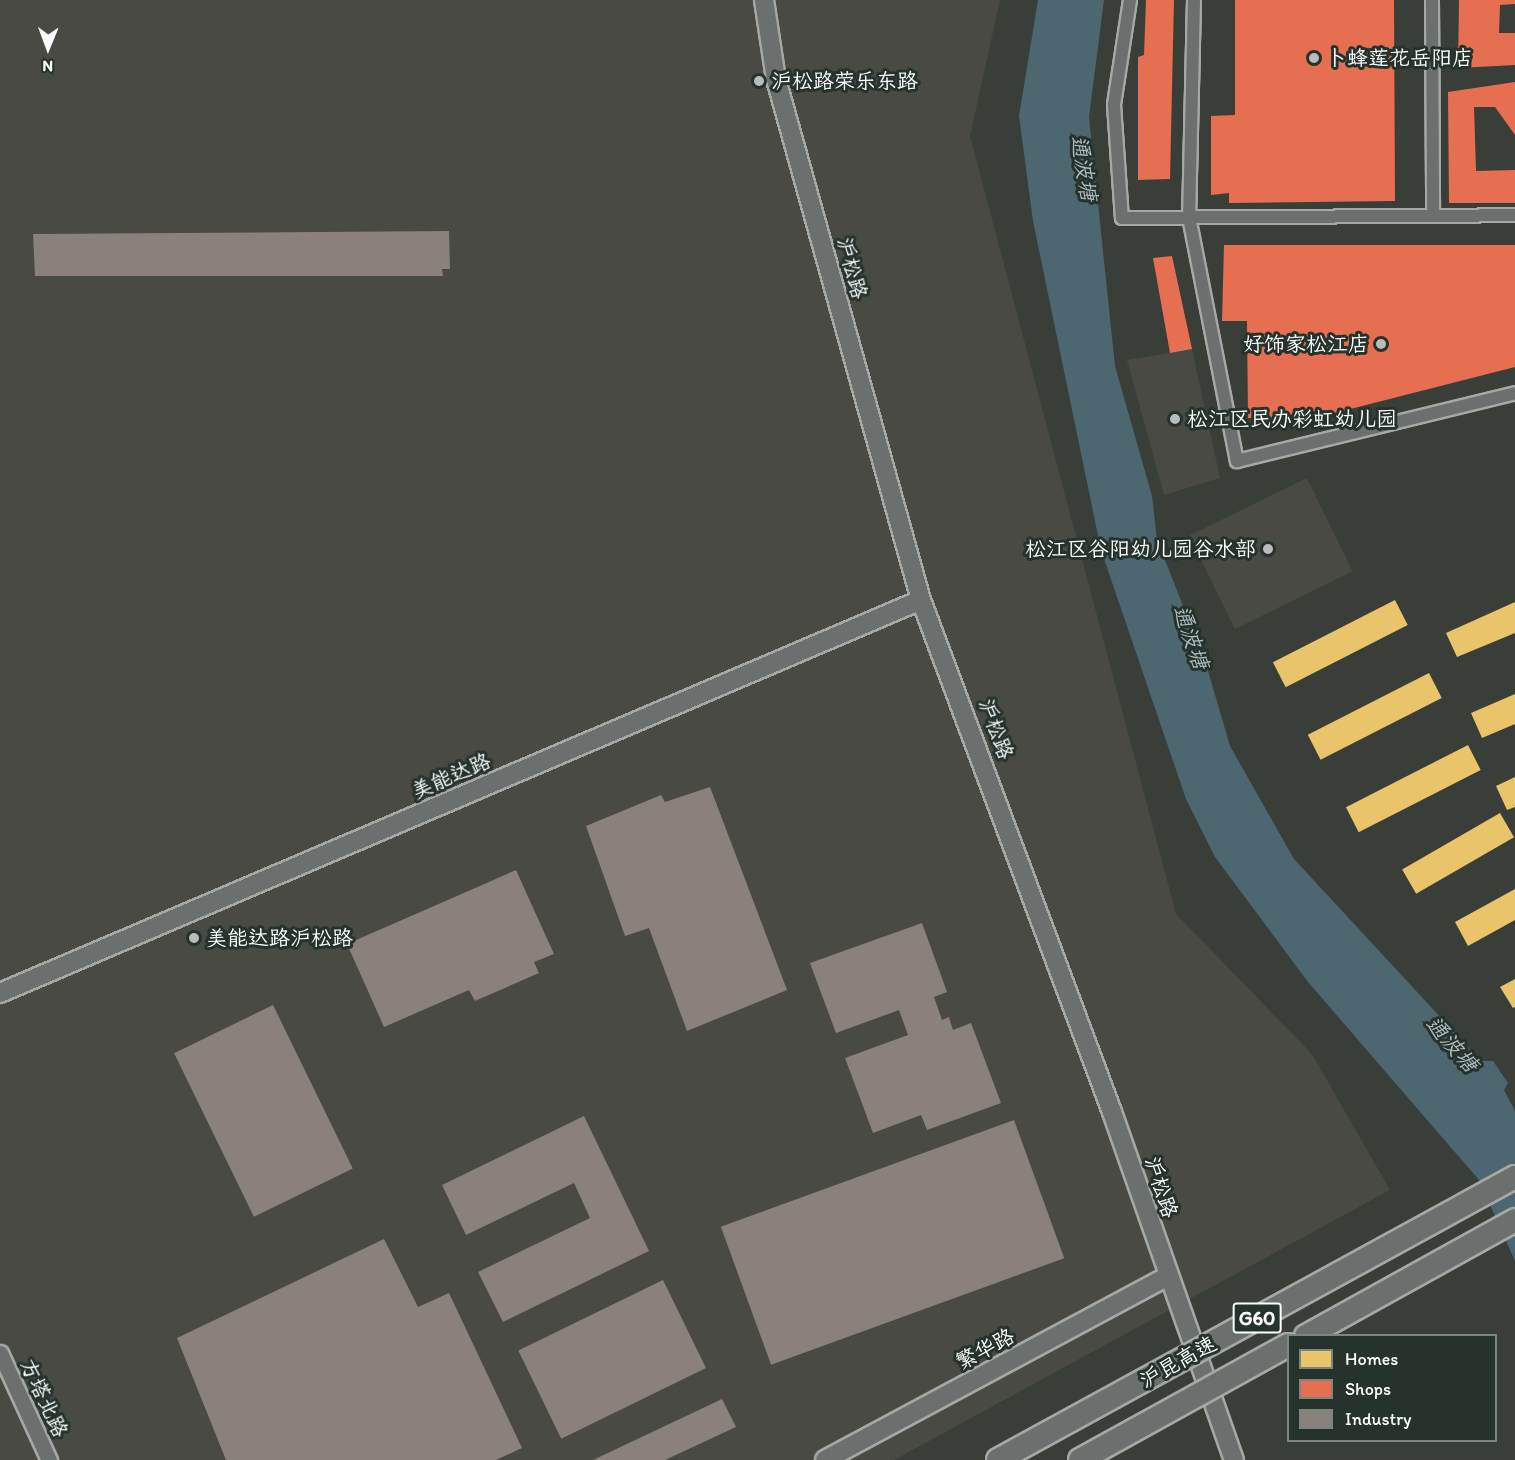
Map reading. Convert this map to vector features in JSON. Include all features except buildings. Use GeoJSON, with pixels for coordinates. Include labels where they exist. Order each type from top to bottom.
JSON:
{"type":"FeatureCollection","features":[{"type":"Feature","properties":{"kind":"highway","name":"沪昆高速"},"geometry":{"type":"LineString","coordinates":[[998,1460],[1515,1177]]}},
{"type":"Feature","properties":{"kind":"highway","name":"G60"},"geometry":{"type":"LineString","coordinates":[[1308,1334],[1515,1220]]}},
{"type":"Feature","properties":{"kind":"highway","name":"沪昆高速"},"geometry":{"type":"LineString","coordinates":[[1080,1460],[1287,1346]]}},
{"type":"Feature","properties":{"kind":"main road","name":"沪松路"},"geometry":{"type":"LineString","coordinates":[[764,0],[776,79],[921,600],[1112,1112],[1166,1277],[1234,1460]]}},
{"type":"Feature","properties":{"kind":"main road","name":"美能达路"},"geometry":{"type":"LineString","coordinates":[[0,993],[921,600]]}},
{"type":"Feature","properties":{"kind":"main road","name":"繁华路"},"geometry":{"type":"LineString","coordinates":[[825,1460],[1166,1277]]}},
{"type":"Feature","properties":{"kind":"street"},"geometry":{"type":"LineString","coordinates":[[1130,0],[1114,105],[1122,218],[1515,215]]}},
{"type":"Feature","properties":{"kind":"street"},"geometry":{"type":"LineString","coordinates":[[1194,0],[1188,217],[1237,461],[1515,393]]}},
{"type":"Feature","properties":{"kind":"street"},"geometry":{"type":"LineString","coordinates":[[1432,0],[1432,216]]}},
{"type":"Feature","properties":{"kind":"street","name":"方塔北路"},"geometry":{"type":"LineString","coordinates":[[0,1353],[49,1460]]}},
{"type":"Feature","properties":{"kind":"shaded area"},"geometry":{"type":"Polygon","coordinates":[[[0,0],[1000,0],[970,136],[1176,914],[1312,1054],[1390,1190],[894,1460],[0,1460],[0,0]]]}},
{"type":"Feature","properties":{"kind":"shaded area","name":"松江区民办彩虹幼儿园"},"geometry":{"type":"Polygon","coordinates":[[[1192,349],[1220,478],[1164,495],[1127,360],[1192,349]]]}},
{"type":"Feature","properties":{"kind":"shaded area","name":"松江区谷阳幼儿园谷水部"},"geometry":{"type":"Polygon","coordinates":[[[1307,478],[1353,571],[1235,629],[1189,535],[1307,478]]]}},
{"type":"Feature","properties":{"kind":"water","name":"通波塘"},"geometry":{"type":"Polygon","coordinates":[[[1038,0],[1104,0],[1089,117],[1115,366],[1152,496],[1157,540],[1206,664],[1230,746],[1294,859],[1481,1061],[1493,1061],[1508,1083],[1504,1090],[1515,1111],[1515,1261],[1479,1180],[1308,982],[1215,857],[1186,799],[1101,550],[1033,221],[1019,116],[1038,0]]]}},
{"type":"Feature","properties":{"kind":"place","name":"卜蜂莲花岳阳店"},"geometry":{"type":"Point","coordinates":[1314,58]}},
{"type":"Feature","properties":{"kind":"place","name":"沪松路荣乐东路"},"geometry":{"type":"Point","coordinates":[759,81]}},
{"type":"Feature","properties":{"kind":"place","name":"好饰家松江店"},"geometry":{"type":"Point","coordinates":[1381,344]}},
{"type":"Feature","properties":{"kind":"place","name":"松江区民办彩虹幼儿园"},"geometry":{"type":"Point","coordinates":[1175,419]}},
{"type":"Feature","properties":{"kind":"place","name":"松江区谷阳幼儿园谷水部"},"geometry":{"type":"Point","coordinates":[1268,549]}},
{"type":"Feature","properties":{"kind":"place","name":"美能达路沪松路"},"geometry":{"type":"Point","coordinates":[194,938]}}]}
